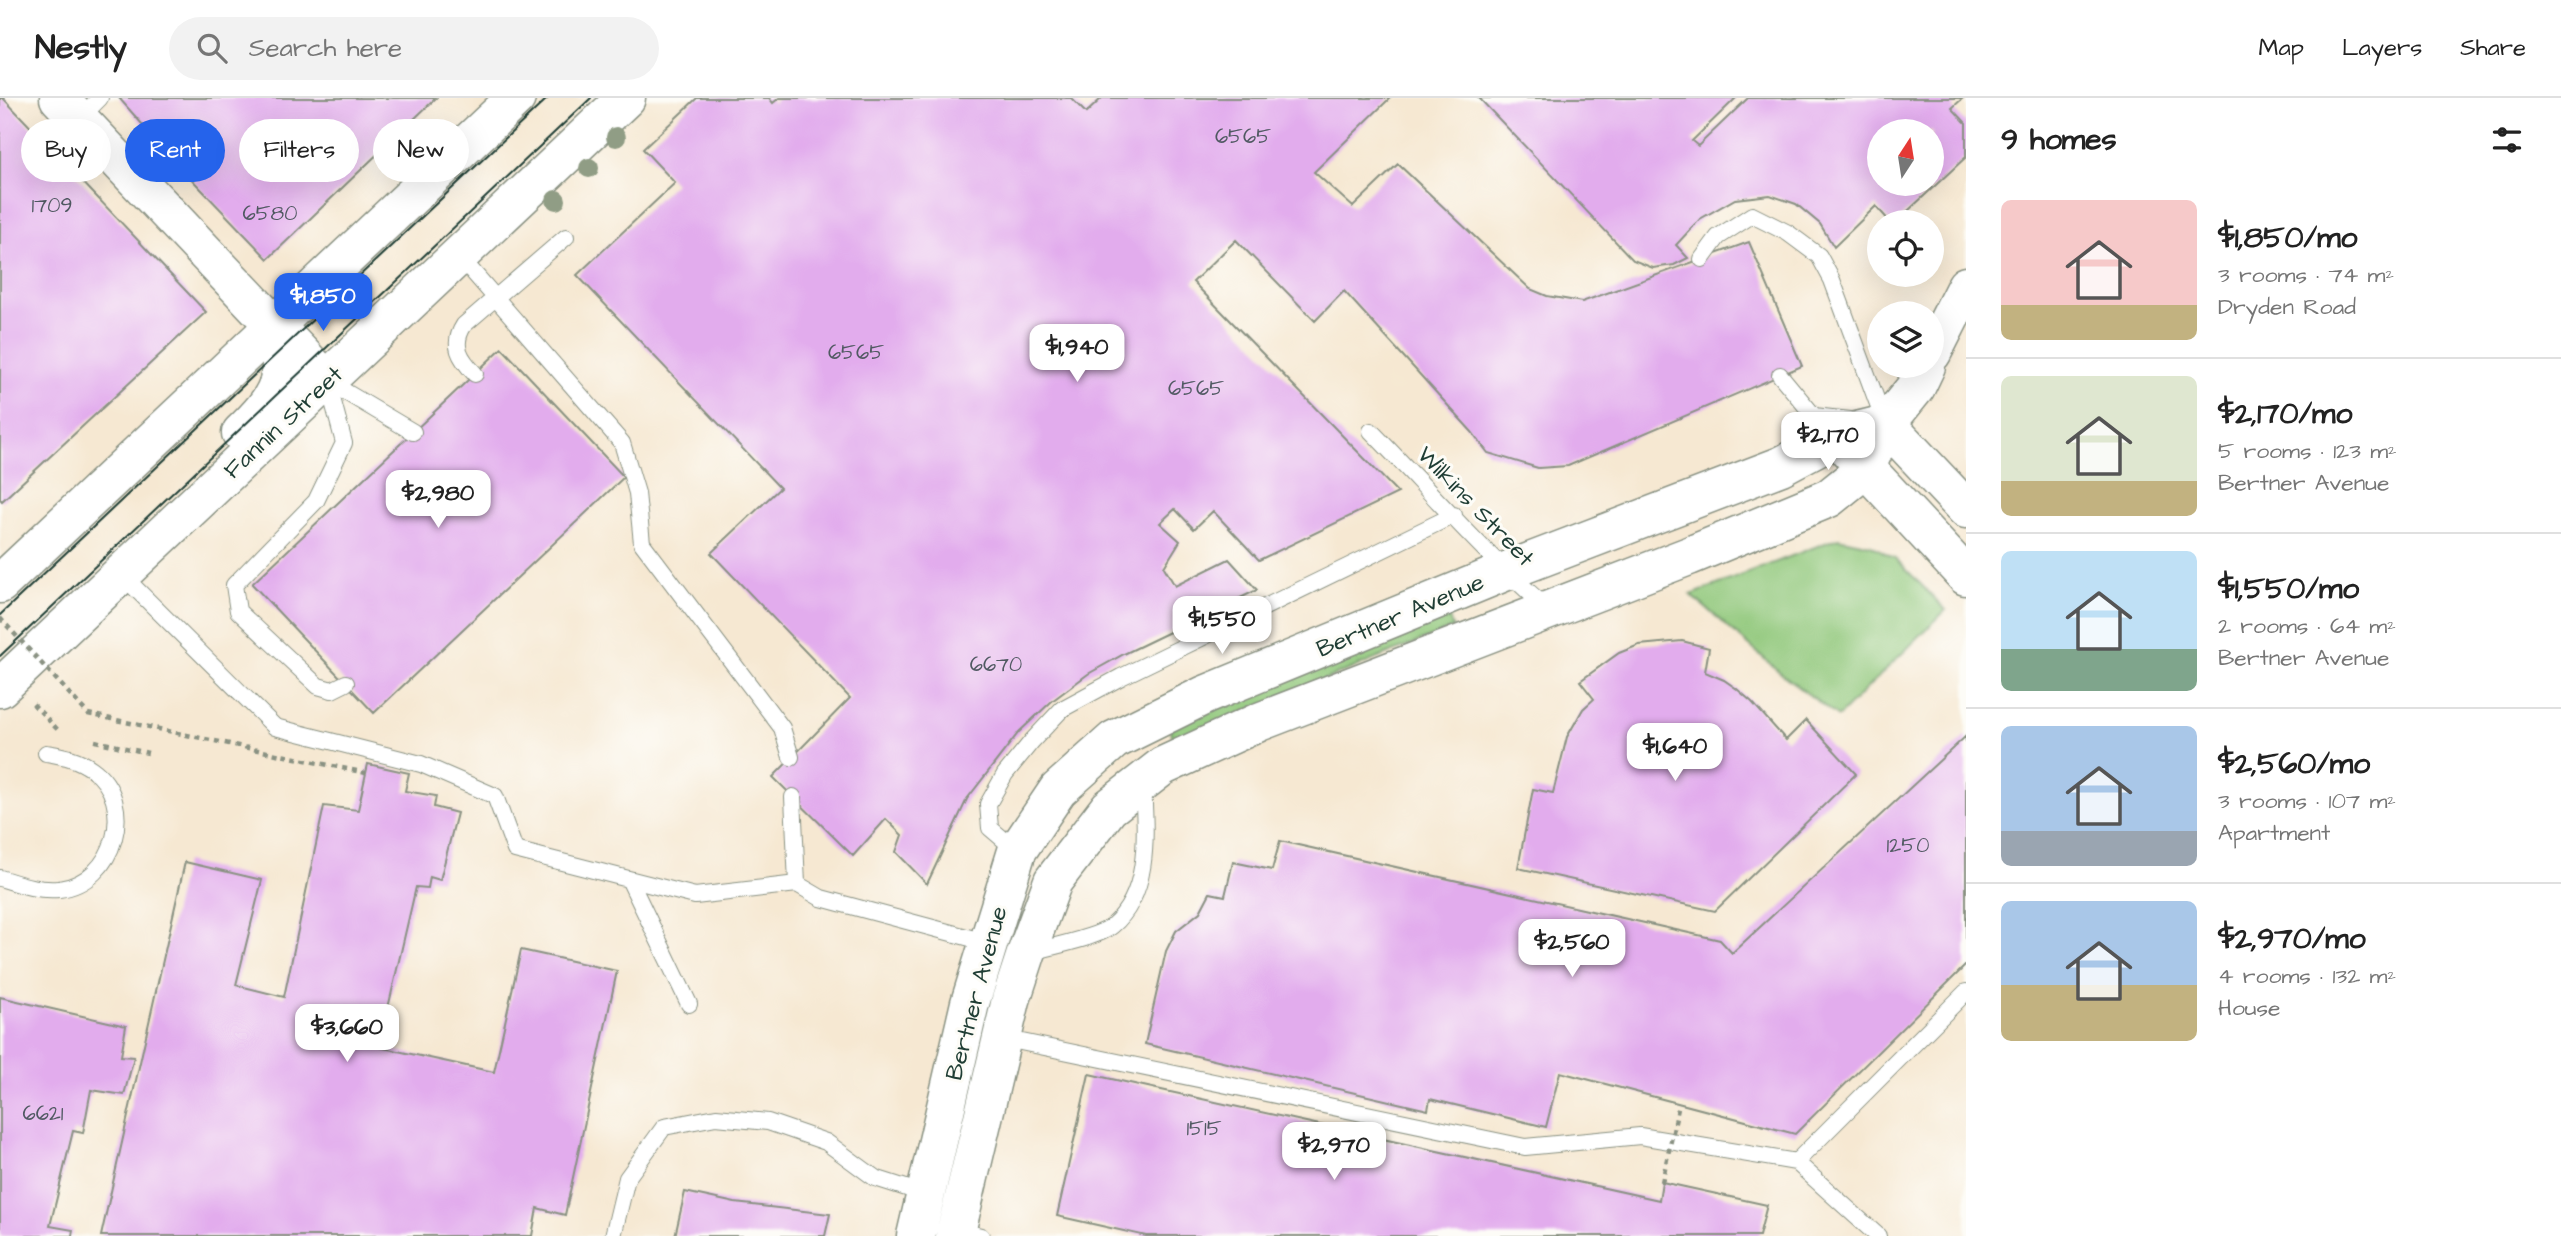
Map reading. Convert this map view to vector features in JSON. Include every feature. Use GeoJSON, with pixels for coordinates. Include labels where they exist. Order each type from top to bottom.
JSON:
{"type":"FeatureCollection","features":[{"type":"Feature","properties":{"kind":"street"},"geometry":{"type":"LineString","coordinates":[[0,584],[516,98]]}},
{"type":"Feature","properties":{"kind":"street","name":"Fannin Street"},"geometry":{"type":"LineString","coordinates":[[17,696],[121,574],[626,98]]}},
{"type":"Feature","properties":{"kind":"street"},"geometry":{"type":"LineString","coordinates":[[79,105],[327,381]]}},
{"type":"Feature","properties":{"kind":"street"},"geometry":{"type":"LineString","coordinates":[[1944,329],[1966,286]]}},
{"type":"Feature","properties":{"kind":"street"},"geometry":{"type":"LineString","coordinates":[[121,574],[120,556],[128,541],[266,409],[279,386],[281,369],[282,352],[275,326]]}},
{"type":"Feature","properties":{"kind":"street","name":"Bertner Avenue"},"geometry":{"type":"LineString","coordinates":[[916,1236],[970,1003],[1053,881],[1109,808],[1163,766],[1259,722],[1550,610],[1829,498],[1865,469],[1886,424],[1920,378]]}},
{"type":"Feature","properties":{"kind":"street"},"geometry":{"type":"LineString","coordinates":[[1886,424],[1966,509]]}},
{"type":"Feature","properties":{"kind":"street","name":"Bertner Avenue"},"geometry":{"type":"LineString","coordinates":[[964,1234],[1011,1000],[1007,948],[1017,851],[1058,790],[1114,740],[1205,695],[1504,572],[1782,466],[1837,436],[1886,424]]}},
{"type":"Feature","properties":{"kind":"street"},"geometry":{"type":"LineString","coordinates":[[1837,436],[1966,576]]}},
{"type":"Feature","properties":{"kind":"lane"},"geometry":{"type":"LineString","coordinates":[[1702,259],[1718,237],[1752,215],[1788,233],[1819,256],[1832,280],[1886,424],[1814,416],[1780,375]]}},
{"type":"Feature","properties":{"kind":"lane"},"geometry":{"type":"LineString","coordinates":[[475,374],[460,358],[458,334],[464,325],[566,237]]}},
{"type":"Feature","properties":{"kind":"lane"},"geometry":{"type":"LineString","coordinates":[[460,257],[622,443],[637,493],[642,542],[782,728],[791,757]]}},
{"type":"Feature","properties":{"kind":"lane"},"geometry":{"type":"LineString","coordinates":[[327,381],[413,432]]}},
{"type":"Feature","properties":{"kind":"lane"},"geometry":{"type":"LineString","coordinates":[[327,381],[344,443],[316,501],[234,585],[238,611],[318,686],[332,690],[346,683]]}},
{"type":"Feature","properties":{"kind":"lane","name":"Wilkins Street"},"geometry":{"type":"LineString","coordinates":[[1371,431],[1454,515],[1504,572],[1550,610]]}},
{"type":"Feature","properties":{"kind":"lane"},"geometry":{"type":"LineString","coordinates":[[1017,851],[990,828],[988,804],[1005,774],[1062,709],[1121,677],[1454,515]]}},
{"type":"Feature","properties":{"kind":"lane"},"geometry":{"type":"LineString","coordinates":[[121,574],[275,727],[421,764],[495,796],[515,850],[695,896],[797,884],[821,898],[1007,948],[1111,928],[1129,907],[1140,878],[1145,841],[1143,782]]}},
{"type":"Feature","properties":{"kind":"lane"},"geometry":{"type":"LineString","coordinates":[[0,878],[34,888],[60,889],[84,880],[103,863],[115,840],[117,815],[110,790],[93,770],[71,757],[46,753]]}},
{"type":"Feature","properties":{"kind":"lane"},"geometry":{"type":"LineString","coordinates":[[793,797],[797,884]]}},
{"type":"Feature","properties":{"kind":"lane"},"geometry":{"type":"LineString","coordinates":[[629,879],[689,1003]]}},
{"type":"Feature","properties":{"kind":"lane"},"geometry":{"type":"LineString","coordinates":[[1796,1162],[1966,992]]}},
{"type":"Feature","properties":{"kind":"lane"},"geometry":{"type":"LineString","coordinates":[[1002,1038],[1525,1147],[1640,1136],[1796,1162],[1878,1236]]}},
{"type":"Feature","properties":{"kind":"lane"},"geometry":{"type":"LineString","coordinates":[[613,1236],[627,1178],[664,1127],[716,1117],[768,1122],[826,1142],[875,1178],[925,1194]]}},
{"type":"Feature","properties":{"kind":"path"},"geometry":{"type":"LineString","coordinates":[[0,618],[88,714],[366,773]]}},
{"type":"Feature","properties":{"kind":"path"},"geometry":{"type":"LineString","coordinates":[[17,696],[60,733]]}},
{"type":"Feature","properties":{"kind":"path"},"geometry":{"type":"LineString","coordinates":[[86,738],[148,753]]}},
{"type":"Feature","properties":{"kind":"path"},"geometry":{"type":"LineString","coordinates":[[1662,1182],[1679,1104]]}},
{"type":"Feature","properties":{"kind":"green space"},"geometry":{"type":"Polygon","coordinates":[[[1838,538],[1871,545],[1896,559],[1946,610],[1838,717],[1782,674],[1691,595],[1838,538]]]}},
{"type":"Feature","properties":{"kind":"green space"},"geometry":{"type":"Polygon","coordinates":[[[1449,618],[1453,628],[1175,740],[1169,729],[1275,684],[1449,618]]]}},
{"type":"Feature","properties":{"kind":"building"},"geometry":{"type":"Polygon","coordinates":[[[0,98],[3,98],[23,119],[21,182],[83,182],[206,312],[2,501],[0,98]]]}},
{"type":"Feature","properties":{"kind":"building"},"geometry":{"type":"Polygon","coordinates":[[[119,98],[436,98],[414,119],[373,119],[373,158],[359,172],[359,119],[239,119],[239,182],[348,182],[268,259],[194,182],[225,182],[225,119],[138,119],[119,98]]]}},
{"type":"Feature","properties":{"kind":"building"},"geometry":{"type":"Polygon","coordinates":[[[697,98],[769,98],[773,103],[779,98],[1071,98],[1086,113],[1102,98],[1390,98],[1314,172],[1353,207],[1398,164],[1530,289],[1547,296],[1582,302],[1749,242],[1802,366],[1568,466],[1538,468],[1488,453],[1344,291],[1315,321],[1236,240],[1193,282],[1398,493],[1259,560],[1213,511],[1194,529],[1175,509],[1160,523],[1180,541],[1164,567],[1175,586],[1229,559],[1257,590],[1124,654],[1088,674],[1052,701],[1019,732],[967,799],[927,884],[896,852],[902,835],[886,819],[853,856],[773,777],[850,698],[711,553],[780,488],[577,275],[675,183],[643,149],[697,98]]]}},
{"type":"Feature","properties":{"kind":"building"},"geometry":{"type":"Polygon","coordinates":[[[1479,98],[1736,98],[1692,141],[1698,146],[1748,98],[1963,98],[1952,108],[1966,123],[1966,157],[1944,177],[1944,119],[1867,119],[1867,196],[1924,196],[1909,210],[1880,210],[1876,206],[1867,210],[1867,215],[1834,247],[1820,224],[1796,204],[1770,195],[1735,199],[1700,219],[1676,245],[1688,258],[1674,265],[1653,268],[1633,260],[1479,98]]]}},
{"type":"Feature","properties":{"kind":"building"},"geometry":{"type":"Polygon","coordinates":[[[502,348],[624,477],[374,713],[252,584],[502,348]]]}},
{"type":"Feature","properties":{"kind":"building"},"geometry":{"type":"Polygon","coordinates":[[[1682,641],[1709,648],[1705,672],[1737,689],[1786,740],[1806,720],[1856,774],[1715,911],[1518,868],[1533,789],[1553,793],[1567,737],[1583,709],[1594,699],[1580,681],[1619,653],[1639,645],[1682,641]]]}},
{"type":"Feature","properties":{"kind":"building"},"geometry":{"type":"Polygon","coordinates":[[[1966,736],[1966,965],[1795,1134],[1560,1072],[1546,1127],[1430,1099],[1428,1110],[1145,1044],[1166,951],[1176,931],[1200,912],[1210,893],[1225,896],[1233,862],[1272,870],[1280,841],[1720,940],[1732,953],[1966,736]]]}},
{"type":"Feature","properties":{"kind":"building"},"geometry":{"type":"Polygon","coordinates":[[[368,764],[409,773],[405,791],[436,796],[434,807],[457,813],[440,880],[430,877],[428,888],[416,887],[379,1047],[494,1072],[521,950],[617,971],[565,1215],[537,1208],[532,1236],[101,1236],[185,862],[262,880],[236,985],[284,997],[324,806],[358,810],[368,764]]]}},
{"type":"Feature","properties":{"kind":"building"},"geometry":{"type":"Polygon","coordinates":[[[0,997],[126,1026],[121,1056],[134,1057],[124,1095],[91,1090],[83,1133],[73,1131],[50,1226],[73,1230],[72,1236],[0,1236],[0,997]]]}},
{"type":"Feature","properties":{"kind":"building"},"geometry":{"type":"Polygon","coordinates":[[[1089,1074],[1659,1200],[1662,1182],[1767,1205],[1759,1236],[1146,1236],[1057,1216],[1089,1074]]]}},
{"type":"Feature","properties":{"kind":"building"},"geometry":{"type":"Polygon","coordinates":[[[685,1192],[735,1203],[830,1214],[825,1236],[675,1236],[685,1192]]]}},
{"type":"Feature","properties":{"kind":"tram line"},"geometry":{"type":"LineString","coordinates":[[0,615],[548,98]]}},
{"type":"Feature","properties":{"kind":"tram line"},"geometry":{"type":"LineString","coordinates":[[0,656],[591,98]]}}]}
